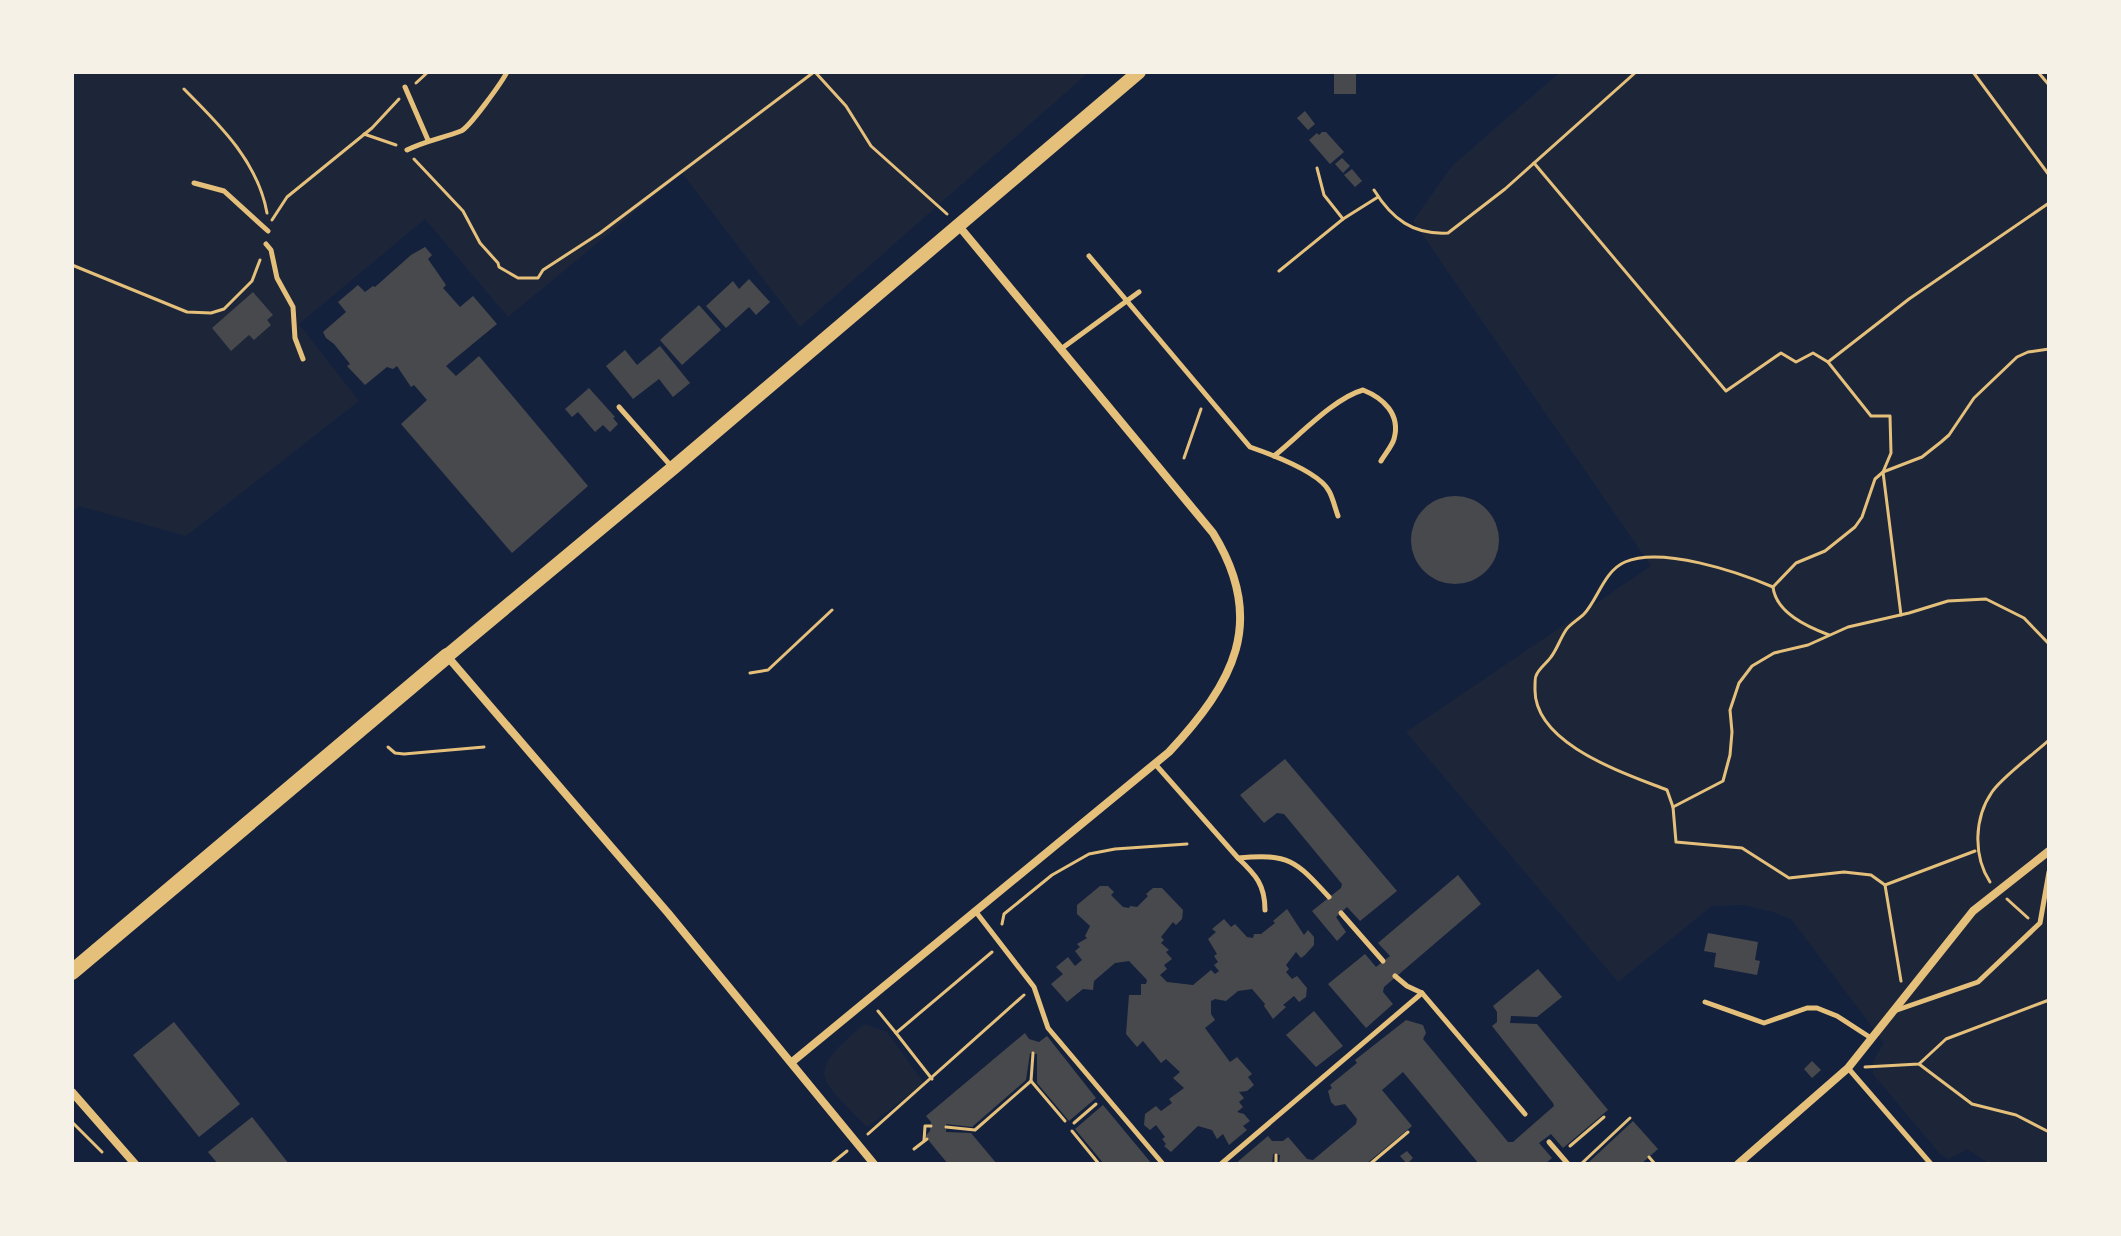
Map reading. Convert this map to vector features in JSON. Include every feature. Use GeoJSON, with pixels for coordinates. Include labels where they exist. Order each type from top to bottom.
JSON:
{"type":"FeatureCollection","features":[{"type":"Feature","properties":{"kind":"main road"},"geometry":{"type":"LineString","coordinates":[[72,972],[447,656]]}},
{"type":"Feature","properties":{"kind":"street"},"geometry":{"type":"LineString","coordinates":[[874,1164],[585,814],[447,656],[1139,72]]}},
{"type":"Feature","properties":{"kind":"street"},"geometry":{"type":"LineString","coordinates":[[792,1062],[1156,765],[1203,715],[1225,679],[1239,639],[1237,587],[1228,559],[1213,533],[958,225]]}},
{"type":"Feature","properties":{"kind":"street"},"geometry":{"type":"LineString","coordinates":[[1738,1164],[1848,1068],[1973,911],[2049,851]]}},
{"type":"Feature","properties":{"kind":"street"},"geometry":{"type":"LineString","coordinates":[[72,1092],[135,1164]]}},
{"type":"Feature","properties":{"kind":"lane"},"geometry":{"type":"LineString","coordinates":[[407,150],[428,140],[463,131],[507,72]]}},
{"type":"Feature","properties":{"kind":"lane"},"geometry":{"type":"LineString","coordinates":[[406,89],[428,140]]}},
{"type":"Feature","properties":{"kind":"lane"},"geometry":{"type":"LineString","coordinates":[[194,183],[224,191],[268,231]]}},
{"type":"Feature","properties":{"kind":"lane"},"geometry":{"type":"LineString","coordinates":[[266,244],[271,250],[277,278],[293,307],[295,338],[303,359]]}},
{"type":"Feature","properties":{"kind":"lane"},"geometry":{"type":"LineString","coordinates":[[1089,256],[1250,447],[1274,456],[1323,484],[1330,491],[1338,516]]}},
{"type":"Feature","properties":{"kind":"lane"},"geometry":{"type":"LineString","coordinates":[[1061,349],[1139,292]]}},
{"type":"Feature","properties":{"kind":"lane"},"geometry":{"type":"LineString","coordinates":[[1274,456],[1337,402],[1363,390],[1374,395],[1392,412],[1394,439],[1381,461]]}},
{"type":"Feature","properties":{"kind":"lane"},"geometry":{"type":"LineString","coordinates":[[619,407],[673,468]]}},
{"type":"Feature","properties":{"kind":"lane"},"geometry":{"type":"LineString","coordinates":[[1156,765],[1258,878],[1263,886],[1265,910]]}},
{"type":"Feature","properties":{"kind":"lane"},"geometry":{"type":"LineString","coordinates":[[1238,858],[1283,858],[1307,872],[1329,897]]}},
{"type":"Feature","properties":{"kind":"lane"},"geometry":{"type":"LineString","coordinates":[[1892,1012],[1978,982],[2040,923],[2049,872]]}},
{"type":"Feature","properties":{"kind":"lane"},"geometry":{"type":"LineString","coordinates":[[976,912],[1034,987],[1048,1028],[1163,1164]]}},
{"type":"Feature","properties":{"kind":"lane"},"geometry":{"type":"LineString","coordinates":[[1341,913],[1383,961]]}},
{"type":"Feature","properties":{"kind":"lane"},"geometry":{"type":"LineString","coordinates":[[1395,976],[1422,993],[1525,1114]]}},
{"type":"Feature","properties":{"kind":"lane"},"geometry":{"type":"LineString","coordinates":[[1221,1164],[1422,993]]}},
{"type":"Feature","properties":{"kind":"lane"},"geometry":{"type":"LineString","coordinates":[[1705,1002],[1764,1023],[1807,1008],[1817,1008],[1837,1016],[1871,1038]]}},
{"type":"Feature","properties":{"kind":"lane"},"geometry":{"type":"LineString","coordinates":[[1848,1068],[1931,1164]]}},
{"type":"Feature","properties":{"kind":"lane"},"geometry":{"type":"LineString","coordinates":[[1549,1142],[1568,1164]]}},
{"type":"Feature","properties":{"kind":"path"},"geometry":{"type":"LineString","coordinates":[[268,231],[275,213],[287,197],[372,128],[406,89],[428,72]]}},
{"type":"Feature","properties":{"kind":"path"},"geometry":{"type":"LineString","coordinates":[[364,134],[407,150],[463,211],[480,243],[499,267],[518,278],[538,278],[543,270],[600,233],[814,72],[846,106],[871,146],[958,225]]}},
{"type":"Feature","properties":{"kind":"path"},"geometry":{"type":"LineString","coordinates":[[821,76],[825,72]]}},
{"type":"Feature","properties":{"kind":"path"},"geometry":{"type":"LineString","coordinates":[[1374,190],[1398,219],[1415,230],[1448,233],[1534,163],[1636,72]]}},
{"type":"Feature","properties":{"kind":"path"},"geometry":{"type":"LineString","coordinates":[[1973,72],[2049,175]]}},
{"type":"Feature","properties":{"kind":"path"},"geometry":{"type":"LineString","coordinates":[[2038,72],[2049,85]]}},
{"type":"Feature","properties":{"kind":"path"},"geometry":{"type":"LineString","coordinates":[[184,89],[222,127],[253,172],[266,207],[268,231]]}},
{"type":"Feature","properties":{"kind":"path"},"geometry":{"type":"LineString","coordinates":[[1534,163],[1726,391],[1781,353],[1796,362],[1813,353],[1828,362],[1871,416],[1890,416],[1891,453],[1883,472],[1901,615]]}},
{"type":"Feature","properties":{"kind":"path"},"geometry":{"type":"LineString","coordinates":[[1317,168],[1324,195],[1343,219]]}},
{"type":"Feature","properties":{"kind":"path"},"geometry":{"type":"LineString","coordinates":[[1279,271],[1343,219],[1378,197]]}},
{"type":"Feature","properties":{"kind":"path"},"geometry":{"type":"LineString","coordinates":[[1828,362],[1909,299],[2049,203]]}},
{"type":"Feature","properties":{"kind":"path"},"geometry":{"type":"LineString","coordinates":[[72,265],[187,312],[211,313],[221,311],[252,281],[266,244]]}},
{"type":"Feature","properties":{"kind":"path"},"geometry":{"type":"LineString","coordinates":[[1773,587],[1796,563],[1825,551],[1855,527],[1862,517],[1875,479],[1883,472],[1922,457],[1941,442],[1974,398],[2017,357],[2049,349]]}},
{"type":"Feature","properties":{"kind":"path"},"geometry":{"type":"LineString","coordinates":[[1184,458],[1206,394]]}},
{"type":"Feature","properties":{"kind":"path"},"geometry":{"type":"LineString","coordinates":[[1773,587],[1750,577],[1685,559],[1625,562],[1611,573],[1585,613],[1566,629],[1554,653],[1535,676],[1534,702],[1545,721],[1569,743],[1602,765],[1667,790],[1673,807],[1676,842],[1742,848],[1789,878],[1844,872],[1871,875],[1885,885],[1904,997]]}},
{"type":"Feature","properties":{"kind":"path"},"geometry":{"type":"LineString","coordinates":[[1773,587],[1774,595],[1789,614],[1829,635]]}},
{"type":"Feature","properties":{"kind":"path"},"geometry":{"type":"LineString","coordinates":[[1673,807],[1723,781],[1730,755],[1730,710],[1739,683],[1752,666],[1774,653],[1808,645],[1870,621],[1948,601],[1986,599],[2024,618],[2049,644]]}},
{"type":"Feature","properties":{"kind":"path"},"geometry":{"type":"LineString","coordinates":[[750,673],[768,670],[832,610]]}},
{"type":"Feature","properties":{"kind":"path"},"geometry":{"type":"LineString","coordinates":[[2037,925],[1997,890],[1988,879],[1976,851],[1982,815],[1992,791],[2049,740]]}},
{"type":"Feature","properties":{"kind":"path"},"geometry":{"type":"LineString","coordinates":[[388,747],[395,753],[404,754],[484,747]]}},
{"type":"Feature","properties":{"kind":"path"},"geometry":{"type":"LineString","coordinates":[[896,1033],[1011,935],[1001,921],[1004,914],[1064,867],[1100,851],[1187,844]]}},
{"type":"Feature","properties":{"kind":"path"},"geometry":{"type":"LineString","coordinates":[[1885,885],[1976,851]]}},
{"type":"Feature","properties":{"kind":"path"},"geometry":{"type":"LineString","coordinates":[[831,1164],[1034,987]]}},
{"type":"Feature","properties":{"kind":"path"},"geometry":{"type":"LineString","coordinates":[[1848,1068],[1919,1064],[1946,1039],[2049,1000]]}},
{"type":"Feature","properties":{"kind":"path"},"geometry":{"type":"LineString","coordinates":[[869,1001],[932,1079]]}},
{"type":"Feature","properties":{"kind":"path"},"geometry":{"type":"LineString","coordinates":[[1033,1053],[1031,1081],[1065,1121]]}},
{"type":"Feature","properties":{"kind":"path"},"geometry":{"type":"LineString","coordinates":[[1919,1064],[1972,1104],[2016,1115],[2049,1132]]}},
{"type":"Feature","properties":{"kind":"path"},"geometry":{"type":"LineString","coordinates":[[946,1127],[975,1130],[1031,1081]]}},
{"type":"Feature","properties":{"kind":"path"},"geometry":{"type":"LineString","coordinates":[[1074,1123],[1105,1095]]}},
{"type":"Feature","properties":{"kind":"path"},"geometry":{"type":"LineString","coordinates":[[1560,1155],[1604,1117]]}},
{"type":"Feature","properties":{"kind":"path"},"geometry":{"type":"LineString","coordinates":[[1581,1164],[1630,1118]]}},
{"type":"Feature","properties":{"kind":"path"},"geometry":{"type":"LineString","coordinates":[[72,1122],[102,1152]]}},
{"type":"Feature","properties":{"kind":"path"},"geometry":{"type":"LineString","coordinates":[[914,1149],[925,1140],[925,1126],[931,1126]]}},
{"type":"Feature","properties":{"kind":"path"},"geometry":{"type":"LineString","coordinates":[[1072,1131],[1099,1164]]}},
{"type":"Feature","properties":{"kind":"path"},"geometry":{"type":"LineString","coordinates":[[1370,1164],[1408,1132]]}},
{"type":"Feature","properties":{"kind":"path"},"geometry":{"type":"LineString","coordinates":[[1276,1155],[1276,1164]]}},
{"type":"Feature","properties":{"kind":"path"},"geometry":{"type":"LineString","coordinates":[[1649,1157],[1655,1164]]}},
{"type":"Feature","properties":{"kind":"shaded area"},"geometry":{"type":"Polygon","coordinates":[[[72,72],[1089,72],[800,327],[682,173],[508,317],[425,219],[299,324],[359,401],[186,536],[79,506],[72,512],[72,72]]]}},
{"type":"Feature","properties":{"kind":"shaded area"},"geometry":{"type":"Polygon","coordinates":[[[1560,72],[2049,72],[2049,1164],[1990,1164],[1967,1149],[1949,1159],[1940,1154],[1873,1074],[1873,1061],[1884,1043],[1792,920],[1743,905],[1712,906],[1618,982],[1406,732],[1651,566],[1413,221],[1452,166],[1560,72]]]}},
{"type":"Feature","properties":{"kind":"shaded area"},"geometry":{"type":"Polygon","coordinates":[[[864,1024],[887,1032],[924,1083],[867,1127],[837,1096],[825,1075],[826,1065],[833,1054],[864,1024]]]}},
{"type":"Feature","properties":{"kind":"building"},"geometry":{"type":"Polygon","coordinates":[[[1334,72],[1356,72],[1356,94],[1334,94],[1334,72]]]}},
{"type":"Feature","properties":{"kind":"building"},"geometry":{"type":"Polygon","coordinates":[[[1305,111],[1315,124],[1308,130],[1297,118],[1305,111]]]}},
{"type":"Feature","properties":{"kind":"building"},"geometry":{"type":"Polygon","coordinates":[[[1326,132],[1344,152],[1330,164],[1309,140],[1326,132]]]}},
{"type":"Feature","properties":{"kind":"building"},"geometry":{"type":"Polygon","coordinates":[[[1342,158],[1350,166],[1343,173],[1335,164],[1342,158]]]}},
{"type":"Feature","properties":{"kind":"building"},"geometry":{"type":"Polygon","coordinates":[[[1352,169],[1362,181],[1355,187],[1344,175],[1352,169]]]}},
{"type":"Feature","properties":{"kind":"building"},"geometry":{"type":"Polygon","coordinates":[[[425,247],[432,255],[428,259],[446,285],[443,288],[460,307],[473,296],[497,324],[446,366],[456,376],[479,356],[588,486],[512,553],[401,424],[427,400],[414,385],[411,387],[397,366],[393,369],[387,367],[365,385],[323,332],[346,312],[338,302],[358,285],[365,292],[375,287],[411,255],[425,247]]]}},
{"type":"Feature","properties":{"kind":"building"},"geometry":{"type":"Polygon","coordinates":[[[749,279],[770,302],[756,315],[749,307],[726,328],[706,306],[733,281],[739,289],[749,279]]]}},
{"type":"Feature","properties":{"kind":"building"},"geometry":{"type":"Polygon","coordinates":[[[253,292],[273,315],[267,320],[271,325],[254,340],[249,335],[231,351],[212,328],[253,292]]]}},
{"type":"Feature","properties":{"kind":"building"},"geometry":{"type":"Polygon","coordinates":[[[699,305],[721,330],[682,365],[660,340],[699,305]]]}},
{"type":"Feature","properties":{"kind":"building"},"geometry":{"type":"Polygon","coordinates":[[[660,346],[690,383],[673,397],[659,379],[633,399],[606,366],[625,350],[637,365],[660,346]]]}},
{"type":"Feature","properties":{"kind":"building"},"geometry":{"type":"Polygon","coordinates":[[[589,388],[615,417],[618,424],[610,432],[603,425],[595,432],[578,412],[572,417],[565,409],[589,388]]]}},
{"type":"Feature","properties":{"kind":"building"},"geometry":{"type":"Polygon","coordinates":[[[1455,496],[1472,500],[1486,509],[1495,523],[1499,540],[1495,557],[1486,571],[1472,580],[1455,584],[1438,580],[1424,571],[1415,557],[1411,540],[1415,523],[1424,509],[1438,500],[1455,496]]]}},
{"type":"Feature","properties":{"kind":"building"},"geometry":{"type":"Polygon","coordinates":[[[1285,759],[1397,891],[1360,921],[1347,907],[1336,917],[1346,932],[1337,941],[1312,911],[1342,884],[1284,814],[1277,813],[1264,823],[1240,795],[1285,759]]]}},
{"type":"Feature","properties":{"kind":"building"},"geometry":{"type":"Polygon","coordinates":[[[1458,875],[1481,904],[1384,987],[1383,992],[1393,1004],[1366,1028],[1328,984],[1365,954],[1376,967],[1390,956],[1378,943],[1458,875]]]}},
{"type":"Feature","properties":{"kind":"building"},"geometry":{"type":"Polygon","coordinates":[[[1100,886],[1108,886],[1114,892],[1111,895],[1123,907],[1129,908],[1137,907],[1153,888],[1162,888],[1183,910],[1182,919],[1176,925],[1173,922],[1161,937],[1164,940],[1161,943],[1169,950],[1166,952],[1172,959],[1164,965],[1167,969],[1160,975],[1167,982],[1193,985],[1211,970],[1215,974],[1219,971],[1214,965],[1218,962],[1214,956],[1217,954],[1208,939],[1216,932],[1212,929],[1224,919],[1231,927],[1235,924],[1247,937],[1253,938],[1254,934],[1261,934],[1275,923],[1273,921],[1287,909],[1304,935],[1308,930],[1314,937],[1314,945],[1305,955],[1301,958],[1296,952],[1286,965],[1289,969],[1286,972],[1292,979],[1297,976],[1307,988],[1306,997],[1299,1002],[1294,996],[1273,1019],[1252,989],[1238,991],[1226,1001],[1211,1001],[1211,1014],[1215,1020],[1205,1028],[1230,1062],[1237,1057],[1252,1074],[1248,1077],[1254,1085],[1247,1091],[1239,1092],[1244,1098],[1239,1102],[1243,1107],[1237,1112],[1250,1121],[1243,1126],[1247,1130],[1229,1145],[1223,1134],[1217,1139],[1212,1130],[1198,1126],[1171,1152],[1164,1146],[1166,1144],[1162,1139],[1165,1137],[1156,1125],[1150,1130],[1144,1125],[1145,1114],[1156,1106],[1161,1111],[1172,1103],[1169,1099],[1184,1088],[1173,1078],[1180,1072],[1166,1059],[1161,1063],[1143,1041],[1137,1047],[1126,1034],[1129,995],[1141,995],[1141,984],[1146,984],[1147,980],[1129,961],[1115,963],[1094,981],[1093,990],[1083,989],[1067,1002],[1051,984],[1063,974],[1056,967],[1068,957],[1075,966],[1082,960],[1075,951],[1080,947],[1077,944],[1087,938],[1085,936],[1090,926],[1077,914],[1077,905],[1100,886]]]}},
{"type":"Feature","properties":{"kind":"building"},"geometry":{"type":"Polygon","coordinates":[[[1708,933],[1758,942],[1755,960],[1760,961],[1757,975],[1714,967],[1716,953],[1704,951],[1708,933]]]}},
{"type":"Feature","properties":{"kind":"building"},"geometry":{"type":"Polygon","coordinates":[[[1538,969],[1562,997],[1537,1017],[1511,1016],[1510,1023],[1537,1024],[1608,1110],[1563,1148],[1551,1134],[1539,1143],[1552,1158],[1545,1164],[1479,1164],[1403,1072],[1382,1090],[1412,1126],[1366,1164],[1279,1164],[1280,1155],[1273,1154],[1272,1164],[1235,1164],[1268,1136],[1272,1141],[1283,1141],[1288,1137],[1307,1159],[1313,1160],[1356,1124],[1357,1119],[1345,1104],[1335,1106],[1331,1102],[1330,1085],[1357,1063],[1355,1060],[1406,1020],[1423,1025],[1426,1033],[1423,1039],[1508,1142],[1513,1142],[1554,1106],[1492,1026],[1497,1022],[1497,1012],[1493,1006],[1538,969]]]}},
{"type":"Feature","properties":{"kind":"building"},"geometry":{"type":"Polygon","coordinates":[[[1314,1011],[1343,1046],[1316,1067],[1286,1035],[1314,1011]]]}},
{"type":"Feature","properties":{"kind":"building"},"geometry":{"type":"Polygon","coordinates":[[[174,1022],[240,1104],[199,1137],[133,1055],[174,1022]]]}},
{"type":"Feature","properties":{"kind":"building"},"geometry":{"type":"Polygon","coordinates":[[[1025,1033],[1029,1039],[1039,1042],[1047,1036],[1096,1098],[1069,1121],[1037,1083],[1037,1054],[1030,1053],[1026,1080],[972,1127],[946,1124],[946,1132],[971,1133],[997,1164],[948,1164],[925,1136],[930,1131],[931,1122],[926,1116],[1025,1033]]]}},
{"type":"Feature","properties":{"kind":"building"},"geometry":{"type":"Polygon","coordinates":[[[1812,1061],[1821,1070],[1812,1078],[1804,1069],[1812,1061]]]}},
{"type":"Feature","properties":{"kind":"building"},"geometry":{"type":"Polygon","coordinates":[[[1103,1105],[1152,1164],[1104,1164],[1075,1129],[1103,1105]]]}},
{"type":"Feature","properties":{"kind":"building"},"geometry":{"type":"Polygon","coordinates":[[[252,1117],[289,1164],[218,1164],[208,1152],[252,1117]]]}},
{"type":"Feature","properties":{"kind":"building"},"geometry":{"type":"Polygon","coordinates":[[[1633,1121],[1658,1149],[1641,1164],[1589,1162],[1633,1121]]]}},
{"type":"Feature","properties":{"kind":"building"},"geometry":{"type":"Polygon","coordinates":[[[1407,1151],[1413,1158],[1407,1164],[1400,1156],[1407,1151]]]}}]}
